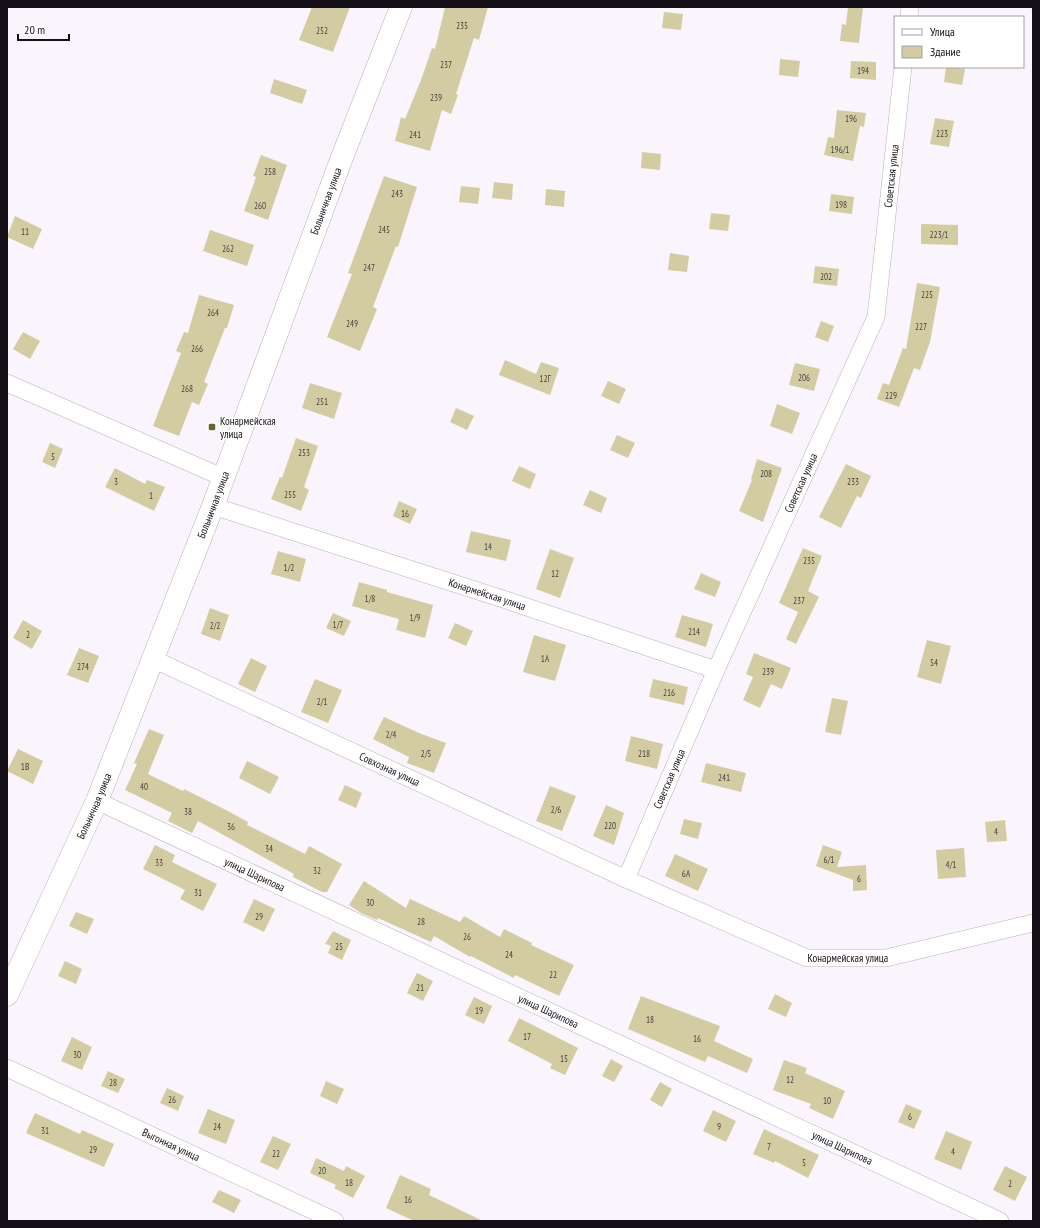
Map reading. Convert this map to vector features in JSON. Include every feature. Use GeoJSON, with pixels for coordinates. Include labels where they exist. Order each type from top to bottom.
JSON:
{"type":"FeatureCollection","features":[{"type":"Feature","properties":{"kind":"street","name":"Больничная улица"},"geometry":{"type":"LineString","coordinates":[[7,995],[97,802],[212,506],[362,104],[401,7]]}},
{"type":"Feature","properties":{"kind":"street","name":"Советская улица"},"geometry":{"type":"LineString","coordinates":[[626,879],[716,670],[876,317],[903,68]]}},
{"type":"Feature","properties":{"kind":"street"},"geometry":{"type":"LineString","coordinates":[[7,383],[222,477]]}},
{"type":"Feature","properties":{"kind":"street","name":"Конармейская улица"},"geometry":{"type":"LineString","coordinates":[[212,506],[504,599],[716,670]]}},
{"type":"Feature","properties":{"kind":"street","name":"Совхозная улица"},"geometry":{"type":"LineString","coordinates":[[153,659],[626,879]]}},
{"type":"Feature","properties":{"kind":"street","name":"улица Шарипова"},"geometry":{"type":"LineString","coordinates":[[97,802],[1000,1221]]}},
{"type":"Feature","properties":{"kind":"street","name":"Конармейская улица"},"geometry":{"type":"LineString","coordinates":[[626,879],[807,958],[886,958],[1033,923]]}},
{"type":"Feature","properties":{"kind":"street","name":"Выгонная улица"},"geometry":{"type":"LineString","coordinates":[[7,1068],[335,1221]]}},
{"type":"Feature","properties":{"kind":"building"},"geometry":{"type":"Polygon","coordinates":[[[312,7],[350,7],[333,52],[299,40],[312,7]]]}},
{"type":"Feature","properties":{"kind":"building"},"geometry":{"type":"Polygon","coordinates":[[[445,7],[488,7],[479,40],[474,38],[451,114],[442,110],[430,151],[395,141],[401,117],[405,119],[432,48],[435,49],[445,7]]]}},
{"type":"Feature","properties":{"kind":"building"},"geometry":{"type":"Polygon","coordinates":[[[848,7],[863,7],[859,43],[840,41],[842,24],[846,25],[848,7]]]}},
{"type":"Feature","properties":{"kind":"building"},"geometry":{"type":"Polygon","coordinates":[[[664,12],[683,14],[681,30],[662,28],[664,12]]]}},
{"type":"Feature","properties":{"kind":"building"},"geometry":{"type":"Polygon","coordinates":[[[780,59],[800,61],[798,77],[779,75],[780,59]]]}},
{"type":"Feature","properties":{"kind":"building"},"geometry":{"type":"Polygon","coordinates":[[[851,61],[876,62],[876,80],[850,78],[851,61]]]}},
{"type":"Feature","properties":{"kind":"building"},"geometry":{"type":"Polygon","coordinates":[[[946,68],[965,69],[962,85],[944,82],[946,68]]]}},
{"type":"Feature","properties":{"kind":"building"},"geometry":{"type":"Polygon","coordinates":[[[274,79],[307,90],[302,104],[270,93],[274,79]]]}},
{"type":"Feature","properties":{"kind":"building"},"geometry":{"type":"Polygon","coordinates":[[[837,110],[866,113],[864,127],[860,126],[853,161],[824,155],[828,137],[834,138],[837,110]]]}},
{"type":"Feature","properties":{"kind":"building"},"geometry":{"type":"Polygon","coordinates":[[[935,118],[954,121],[949,147],[930,144],[935,118]]]}},
{"type":"Feature","properties":{"kind":"building"},"geometry":{"type":"Polygon","coordinates":[[[642,152],[661,154],[660,170],[641,168],[642,152]]]}},
{"type":"Feature","properties":{"kind":"building"},"geometry":{"type":"Polygon","coordinates":[[[261,155],[287,165],[268,220],[244,211],[256,177],[253,176],[261,155]]]}},
{"type":"Feature","properties":{"kind":"building"},"geometry":{"type":"Polygon","coordinates":[[[384,176],[417,187],[398,247],[396,246],[373,307],[377,309],[360,351],[327,337],[352,274],[348,273],[384,176]]]}},
{"type":"Feature","properties":{"kind":"building"},"geometry":{"type":"Polygon","coordinates":[[[494,182],[513,184],[512,200],[492,198],[494,182]]]}},
{"type":"Feature","properties":{"kind":"building"},"geometry":{"type":"Polygon","coordinates":[[[461,186],[480,188],[478,204],[459,202],[461,186]]]}},
{"type":"Feature","properties":{"kind":"building"},"geometry":{"type":"Polygon","coordinates":[[[546,189],[565,191],[564,207],[545,205],[546,189]]]}},
{"type":"Feature","properties":{"kind":"building"},"geometry":{"type":"Polygon","coordinates":[[[831,194],[854,197],[852,214],[829,211],[831,194]]]}},
{"type":"Feature","properties":{"kind":"building"},"geometry":{"type":"Polygon","coordinates":[[[711,213],[730,215],[728,231],[709,229],[711,213]]]}},
{"type":"Feature","properties":{"kind":"building"},"geometry":{"type":"Polygon","coordinates":[[[15,216],[42,229],[33,249],[7,237],[15,216]]]}},
{"type":"Feature","properties":{"kind":"building"},"geometry":{"type":"Polygon","coordinates":[[[921,224],[958,225],[958,245],[921,244],[921,224]]]}},
{"type":"Feature","properties":{"kind":"building"},"geometry":{"type":"Polygon","coordinates":[[[210,230],[254,245],[247,266],[203,251],[210,230]]]}},
{"type":"Feature","properties":{"kind":"building"},"geometry":{"type":"Polygon","coordinates":[[[670,253],[689,256],[687,272],[668,270],[670,253]]]}},
{"type":"Feature","properties":{"kind":"building"},"geometry":{"type":"Polygon","coordinates":[[[815,266],[839,269],[837,286],[813,283],[815,266]]]}},
{"type":"Feature","properties":{"kind":"building"},"geometry":{"type":"Polygon","coordinates":[[[917,283],[940,287],[930,342],[920,370],[914,368],[899,407],[877,399],[883,383],[889,385],[903,348],[906,349],[917,283]]]}},
{"type":"Feature","properties":{"kind":"building"},"geometry":{"type":"Polygon","coordinates":[[[199,295],[234,305],[227,328],[225,328],[204,382],[208,384],[199,405],[192,402],[179,436],[153,426],[181,353],[176,351],[184,332],[188,333],[199,295]]]}},
{"type":"Feature","properties":{"kind":"building"},"geometry":{"type":"Polygon","coordinates":[[[821,321],[834,326],[828,342],[815,337],[821,321]]]}},
{"type":"Feature","properties":{"kind":"building"},"geometry":{"type":"Polygon","coordinates":[[[23,332],[40,341],[30,359],[13,349],[23,332]]]}},
{"type":"Feature","properties":{"kind":"building"},"geometry":{"type":"Polygon","coordinates":[[[505,360],[536,374],[541,362],[559,368],[550,395],[499,375],[505,360]]]}},
{"type":"Feature","properties":{"kind":"building"},"geometry":{"type":"Polygon","coordinates":[[[795,363],[820,369],[814,391],[789,385],[795,363]]]}},
{"type":"Feature","properties":{"kind":"building"},"geometry":{"type":"Polygon","coordinates":[[[608,381],[626,389],[619,404],[601,396],[608,381]]]}},
{"type":"Feature","properties":{"kind":"building"},"geometry":{"type":"Polygon","coordinates":[[[310,383],[342,393],[334,419],[302,408],[310,383]]]}},
{"type":"Feature","properties":{"kind":"building"},"geometry":{"type":"Polygon","coordinates":[[[777,404],[800,413],[792,434],[770,426],[777,404]]]}},
{"type":"Feature","properties":{"kind":"building"},"geometry":{"type":"Polygon","coordinates":[[[456,408],[474,416],[467,430],[450,422],[456,408]]]}},
{"type":"Feature","properties":{"kind":"building"},"geometry":{"type":"Polygon","coordinates":[[[617,435],[635,443],[628,458],[610,450],[617,435]]]}},
{"type":"Feature","properties":{"kind":"building"},"geometry":{"type":"Polygon","coordinates":[[[296,438],[318,446],[304,487],[309,490],[301,511],[271,499],[280,477],[282,478],[296,438]]]}},
{"type":"Feature","properties":{"kind":"building"},"geometry":{"type":"Polygon","coordinates":[[[50,443],[63,449],[55,468],[42,462],[50,443]]]}},
{"type":"Feature","properties":{"kind":"building"},"geometry":{"type":"Polygon","coordinates":[[[757,459],[782,468],[763,522],[739,511],[752,480],[751,479],[757,459]]]}},
{"type":"Feature","properties":{"kind":"building"},"geometry":{"type":"Polygon","coordinates":[[[846,464],[871,476],[861,498],[857,496],[841,528],[819,517],[846,464]]]}},
{"type":"Feature","properties":{"kind":"building"},"geometry":{"type":"Polygon","coordinates":[[[519,466],[536,474],[530,489],[512,481],[519,466]]]}},
{"type":"Feature","properties":{"kind":"building"},"geometry":{"type":"Polygon","coordinates":[[[115,468],[145,484],[147,480],[165,487],[154,511],[105,487],[115,468]]]}},
{"type":"Feature","properties":{"kind":"building"},"geometry":{"type":"Polygon","coordinates":[[[590,490],[607,498],[601,513],[583,505],[590,490]]]}},
{"type":"Feature","properties":{"kind":"building"},"geometry":{"type":"Polygon","coordinates":[[[399,501],[417,509],[410,524],[393,516],[399,501]]]}},
{"type":"Feature","properties":{"kind":"building"},"geometry":{"type":"Polygon","coordinates":[[[471,531],[511,540],[506,561],[466,552],[471,531]]]}},
{"type":"Feature","properties":{"kind":"building"},"geometry":{"type":"Polygon","coordinates":[[[803,548],[822,556],[808,591],[819,597],[796,644],[786,639],[798,612],[779,603],[803,548]]]}},
{"type":"Feature","properties":{"kind":"building"},"geometry":{"type":"Polygon","coordinates":[[[550,549],[574,558],[560,598],[536,589],[550,549]]]}},
{"type":"Feature","properties":{"kind":"building"},"geometry":{"type":"Polygon","coordinates":[[[278,551],[306,559],[300,582],[271,574],[278,551]]]}},
{"type":"Feature","properties":{"kind":"building"},"geometry":{"type":"Polygon","coordinates":[[[701,573],[721,582],[715,597],[694,589],[701,573]]]}},
{"type":"Feature","properties":{"kind":"building"},"geometry":{"type":"Polygon","coordinates":[[[359,582],[387,590],[387,592],[433,605],[425,638],[396,630],[399,619],[352,606],[359,582]]]}},
{"type":"Feature","properties":{"kind":"building"},"geometry":{"type":"Polygon","coordinates":[[[210,608],[229,615],[220,641],[201,634],[210,608]]]}},
{"type":"Feature","properties":{"kind":"building"},"geometry":{"type":"Polygon","coordinates":[[[333,613],[351,621],[344,636],[326,628],[333,613]]]}},
{"type":"Feature","properties":{"kind":"building"},"geometry":{"type":"Polygon","coordinates":[[[682,615],[713,624],[706,647],[675,637],[682,615]]]}},
{"type":"Feature","properties":{"kind":"building"},"geometry":{"type":"Polygon","coordinates":[[[23,620],[42,631],[32,649],[13,638],[23,620]]]}},
{"type":"Feature","properties":{"kind":"building"},"geometry":{"type":"Polygon","coordinates":[[[455,623],[473,631],[466,646],[448,638],[455,623]]]}},
{"type":"Feature","properties":{"kind":"building"},"geometry":{"type":"Polygon","coordinates":[[[534,635],[566,645],[555,681],[523,672],[534,635]]]}},
{"type":"Feature","properties":{"kind":"building"},"geometry":{"type":"Polygon","coordinates":[[[927,640],[951,646],[941,684],[917,677],[927,640]]]}},
{"type":"Feature","properties":{"kind":"building"},"geometry":{"type":"Polygon","coordinates":[[[79,648],[99,656],[88,683],[67,675],[79,648]]]}},
{"type":"Feature","properties":{"kind":"building"},"geometry":{"type":"Polygon","coordinates":[[[754,653],[791,668],[782,689],[771,684],[760,708],[743,700],[753,677],[746,674],[754,653]]]}},
{"type":"Feature","properties":{"kind":"building"},"geometry":{"type":"Polygon","coordinates":[[[251,658],[267,666],[255,692],[238,684],[251,658]]]}},
{"type":"Feature","properties":{"kind":"building"},"geometry":{"type":"Polygon","coordinates":[[[315,679],[342,690],[328,723],[301,712],[315,679]]]}},
{"type":"Feature","properties":{"kind":"building"},"geometry":{"type":"Polygon","coordinates":[[[653,679],[688,687],[684,705],[649,697],[653,679]]]}},
{"type":"Feature","properties":{"kind":"building"},"geometry":{"type":"Polygon","coordinates":[[[832,698],[848,701],[841,735],[825,732],[832,698]]]}},
{"type":"Feature","properties":{"kind":"building"},"geometry":{"type":"Polygon","coordinates":[[[384,717],[419,733],[446,743],[434,773],[407,763],[409,757],[373,739],[384,717]]]}},
{"type":"Feature","properties":{"kind":"building"},"geometry":{"type":"Polygon","coordinates":[[[149,729],[164,735],[148,774],[183,791],[184,789],[226,810],[248,822],[247,825],[305,854],[309,846],[342,864],[327,892],[322,892],[293,877],[294,874],[198,821],[192,833],[168,821],[172,813],[125,790],[137,764],[134,763],[149,729]]]}},
{"type":"Feature","properties":{"kind":"building"},"geometry":{"type":"Polygon","coordinates":[[[631,736],[663,744],[657,769],[625,761],[631,736]]]}},
{"type":"Feature","properties":{"kind":"building"},"geometry":{"type":"Polygon","coordinates":[[[18,749],[43,761],[33,784],[7,771],[18,749]]]}},
{"type":"Feature","properties":{"kind":"building"},"geometry":{"type":"Polygon","coordinates":[[[247,761],[279,777],[270,794],[239,778],[247,761]]]}},
{"type":"Feature","properties":{"kind":"building"},"geometry":{"type":"Polygon","coordinates":[[[706,763],[746,773],[741,792],[701,782],[706,763]]]}},
{"type":"Feature","properties":{"kind":"building"},"geometry":{"type":"Polygon","coordinates":[[[345,785],[362,793],[356,808],[338,800],[345,785]]]}},
{"type":"Feature","properties":{"kind":"building"},"geometry":{"type":"Polygon","coordinates":[[[550,786],[576,796],[562,831],[536,821],[550,786]]]}},
{"type":"Feature","properties":{"kind":"building"},"geometry":{"type":"Polygon","coordinates":[[[606,805],[624,813],[614,845],[593,836],[606,805]]]}},
{"type":"Feature","properties":{"kind":"building"},"geometry":{"type":"Polygon","coordinates":[[[684,819],[702,823],[698,839],[680,834],[684,819]]]}},
{"type":"Feature","properties":{"kind":"building"},"geometry":{"type":"Polygon","coordinates":[[[1005,820],[1007,841],[987,842],[985,822],[1005,820]]]}},
{"type":"Feature","properties":{"kind":"building"},"geometry":{"type":"Polygon","coordinates":[[[155,845],[175,855],[172,862],[217,884],[203,911],[180,899],[185,890],[143,869],[155,845]]]}},
{"type":"Feature","properties":{"kind":"building"},"geometry":{"type":"Polygon","coordinates":[[[823,845],[842,852],[837,867],[866,865],[867,890],[853,891],[853,880],[816,866],[823,845]]]}},
{"type":"Feature","properties":{"kind":"building"},"geometry":{"type":"Polygon","coordinates":[[[964,848],[966,877],[938,879],[936,850],[964,848]]]}},
{"type":"Feature","properties":{"kind":"building"},"geometry":{"type":"Polygon","coordinates":[[[675,854],[708,869],[698,891],[665,876],[675,854]]]}},
{"type":"Feature","properties":{"kind":"building"},"geometry":{"type":"Polygon","coordinates":[[[364,881],[406,908],[410,899],[460,922],[464,916],[500,937],[504,929],[532,943],[531,945],[574,965],[559,996],[515,975],[514,978],[471,956],[470,957],[434,936],[431,942],[378,918],[377,920],[361,913],[349,905],[364,881]]]}},
{"type":"Feature","properties":{"kind":"building"},"geometry":{"type":"Polygon","coordinates":[[[254,899],[275,909],[264,932],[243,922],[254,899]]]}},
{"type":"Feature","properties":{"kind":"building"},"geometry":{"type":"Polygon","coordinates":[[[76,912],[94,919],[87,934],[69,926],[76,912]]]}},
{"type":"Feature","properties":{"kind":"building"},"geometry":{"type":"Polygon","coordinates":[[[333,931],[351,940],[342,960],[328,953],[331,946],[325,944],[333,931]]]}},
{"type":"Feature","properties":{"kind":"building"},"geometry":{"type":"Polygon","coordinates":[[[65,961],[82,969],[76,984],[58,976],[65,961]]]}},
{"type":"Feature","properties":{"kind":"building"},"geometry":{"type":"Polygon","coordinates":[[[417,973],[433,981],[423,1001],[407,993],[417,973]]]}},
{"type":"Feature","properties":{"kind":"building"},"geometry":{"type":"Polygon","coordinates":[[[775,994],[792,1003],[786,1017],[768,1009],[775,994]]]}},
{"type":"Feature","properties":{"kind":"building"},"geometry":{"type":"Polygon","coordinates":[[[641,996],[720,1026],[714,1041],[753,1059],[747,1073],[708,1056],[705,1062],[628,1029],[641,996]]]}},
{"type":"Feature","properties":{"kind":"building"},"geometry":{"type":"Polygon","coordinates":[[[474,997],[492,1006],[484,1024],[465,1015],[474,997]]]}},
{"type":"Feature","properties":{"kind":"building"},"geometry":{"type":"Polygon","coordinates":[[[519,1018],[578,1048],[565,1075],[550,1068],[552,1064],[508,1041],[519,1018]]]}},
{"type":"Feature","properties":{"kind":"building"},"geometry":{"type":"Polygon","coordinates":[[[72,1037],[92,1047],[82,1070],[61,1061],[72,1037]]]}},
{"type":"Feature","properties":{"kind":"building"},"geometry":{"type":"Polygon","coordinates":[[[611,1059],[623,1066],[614,1082],[602,1076],[611,1059]]]}},
{"type":"Feature","properties":{"kind":"building"},"geometry":{"type":"Polygon","coordinates":[[[784,1060],[807,1068],[805,1073],[845,1091],[833,1119],[809,1108],[811,1104],[773,1090],[784,1060]]]}},
{"type":"Feature","properties":{"kind":"building"},"geometry":{"type":"Polygon","coordinates":[[[108,1071],[125,1079],[118,1093],[101,1086],[108,1071]]]}},
{"type":"Feature","properties":{"kind":"building"},"geometry":{"type":"Polygon","coordinates":[[[326,1081],[344,1089],[337,1104],[320,1096],[326,1081]]]}},
{"type":"Feature","properties":{"kind":"building"},"geometry":{"type":"Polygon","coordinates":[[[660,1082],[672,1089],[662,1107],[650,1100],[660,1082]]]}},
{"type":"Feature","properties":{"kind":"building"},"geometry":{"type":"Polygon","coordinates":[[[167,1088],[184,1096],[178,1111],[160,1103],[167,1088]]]}},
{"type":"Feature","properties":{"kind":"building"},"geometry":{"type":"Polygon","coordinates":[[[906,1104],[922,1111],[914,1129],[898,1122],[906,1104]]]}},
{"type":"Feature","properties":{"kind":"building"},"geometry":{"type":"Polygon","coordinates":[[[208,1109],[235,1120],[226,1144],[198,1133],[208,1109]]]}},
{"type":"Feature","properties":{"kind":"building"},"geometry":{"type":"Polygon","coordinates":[[[713,1110],[736,1121],[726,1142],[703,1131],[713,1110]]]}},
{"type":"Feature","properties":{"kind":"building"},"geometry":{"type":"Polygon","coordinates":[[[35,1113],[80,1134],[82,1130],[114,1144],[104,1167],[26,1133],[35,1113]]]}},
{"type":"Feature","properties":{"kind":"building"},"geometry":{"type":"Polygon","coordinates":[[[764,1129],[819,1155],[808,1178],[775,1161],[774,1163],[753,1154],[764,1129]]]}},
{"type":"Feature","properties":{"kind":"building"},"geometry":{"type":"Polygon","coordinates":[[[946,1131],[972,1142],[961,1170],[934,1159],[946,1131]]]}},
{"type":"Feature","properties":{"kind":"building"},"geometry":{"type":"Polygon","coordinates":[[[273,1136],[291,1144],[278,1170],[260,1162],[273,1136]]]}},
{"type":"Feature","properties":{"kind":"building"},"geometry":{"type":"Polygon","coordinates":[[[316,1158],[344,1171],[346,1166],[365,1176],[353,1198],[334,1188],[336,1185],[310,1173],[316,1158]]]}},
{"type":"Feature","properties":{"kind":"building"},"geometry":{"type":"Polygon","coordinates":[[[1005,1166],[1027,1177],[1015,1201],[993,1190],[1005,1166]]]}},
{"type":"Feature","properties":{"kind":"building"},"geometry":{"type":"Polygon","coordinates":[[[400,1175],[431,1189],[429,1195],[483,1221],[414,1221],[386,1208],[400,1175]]]}},
{"type":"Feature","properties":{"kind":"building"},"geometry":{"type":"Polygon","coordinates":[[[219,1190],[241,1200],[234,1213],[212,1202],[219,1190]]]}},
{"type":"Feature","properties":{"kind":"place","name":"Конармейская улица"},"geometry":{"type":"Point","coordinates":[212,427]}}]}
